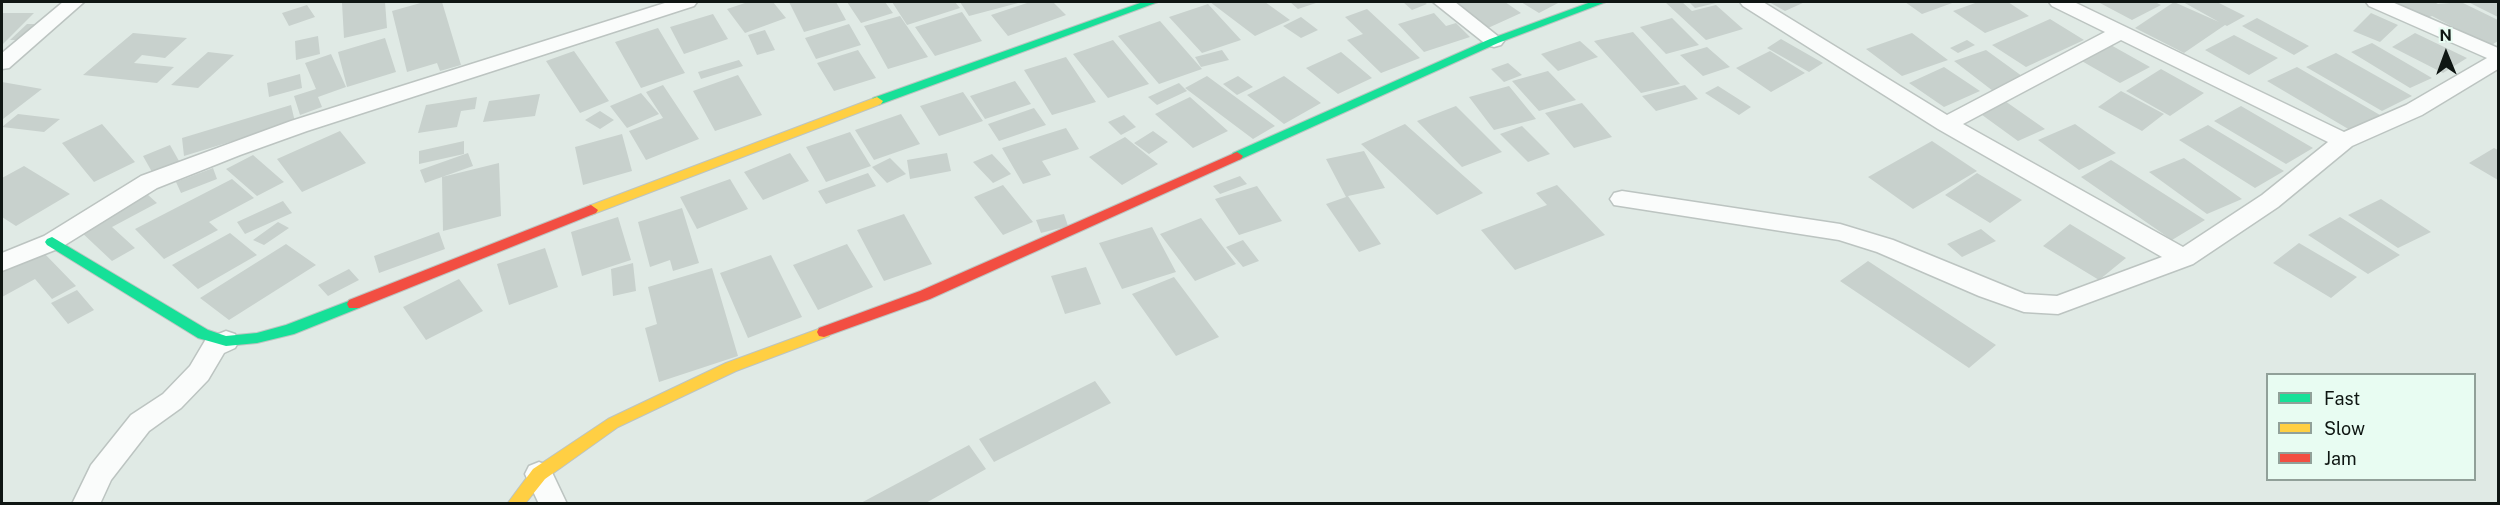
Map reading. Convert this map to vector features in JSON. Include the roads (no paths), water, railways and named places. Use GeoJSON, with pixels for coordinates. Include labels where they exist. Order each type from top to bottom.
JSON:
{"type":"FeatureCollection","features":[{"type":"Feature","properties":{"kind":"street"},"geometry":{"type":"LineString","coordinates":[[2,63],[74,2]]}},
{"type":"Feature","properties":{"kind":"street"},"geometry":{"type":"LineString","coordinates":[[2,262],[52,242],[149,182],[232,150],[299,126],[687,2]]}},
{"type":"Feature","properties":{"kind":"street"},"geometry":{"type":"LineString","coordinates":[[52,242],[203,334],[226,341],[257,339],[289,330],[643,189],[927,82],[1152,2]]}},
{"type":"Feature","properties":{"kind":"street"},"geometry":{"type":"LineString","coordinates":[[1443,2],[1494,41]]}},
{"type":"Feature","properties":{"kind":"street"},"geometry":{"type":"LineString","coordinates":[[515,504],[539,474],[614,423],[731,367],[925,295],[1494,41],[1600,2]]}},
{"type":"Feature","properties":{"kind":"street"},"geometry":{"type":"LineString","coordinates":[[1750,2],[1946,124],[2184,258]]}},
{"type":"Feature","properties":{"kind":"street"},"geometry":{"type":"LineString","coordinates":[[2059,2],[2344,141]]}},
{"type":"Feature","properties":{"kind":"street"},"geometry":{"type":"LineString","coordinates":[[2376,2],[2499,55]]}},
{"type":"Feature","properties":{"kind":"street"},"geometry":{"type":"LineString","coordinates":[[1946,124],[2121,32]]}},
{"type":"Feature","properties":{"kind":"street"},"geometry":{"type":"LineString","coordinates":[[1622,199],[1840,232],[1885,246],[2024,303],[2058,305],[2184,258],[2270,201],[2344,141],[2414,110],[2499,60]]}},
{"type":"Feature","properties":{"kind":"street"},"geometry":{"type":"LineString","coordinates":[[86,504],[101,473],[140,423],[172,401],[199,373],[215,346],[226,341]]}},
{"type":"Feature","properties":{"kind":"street"},"geometry":{"type":"LineString","coordinates":[[539,474],[553,504]]}}]}
